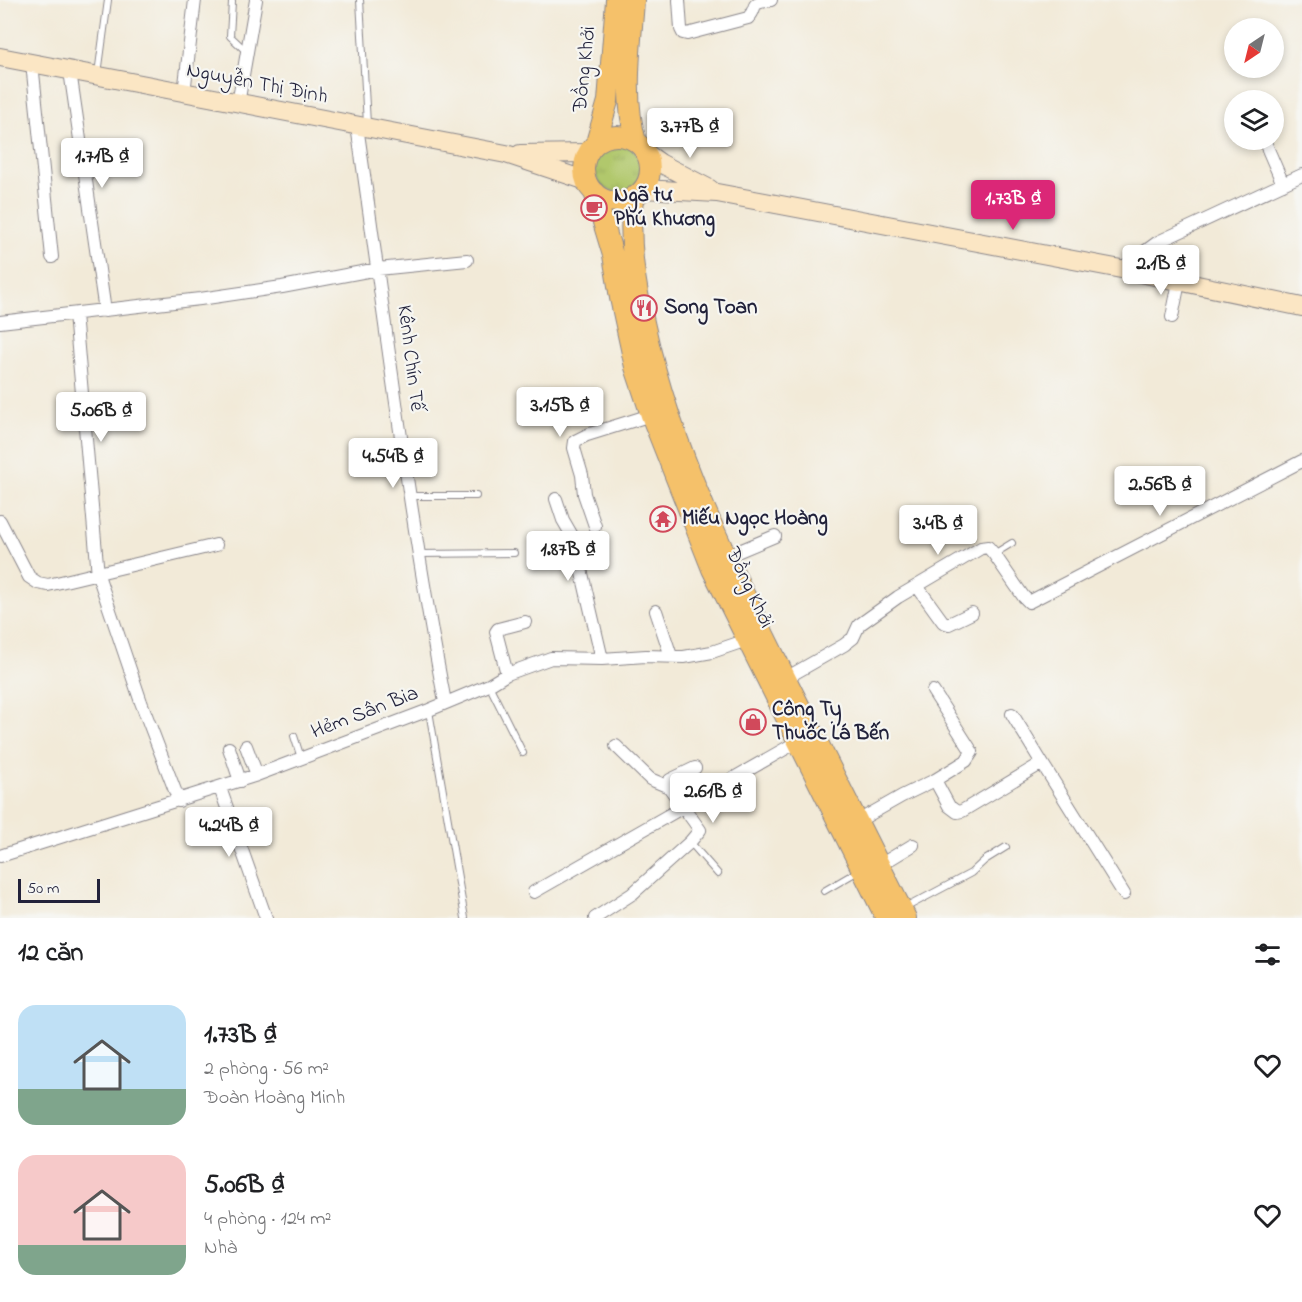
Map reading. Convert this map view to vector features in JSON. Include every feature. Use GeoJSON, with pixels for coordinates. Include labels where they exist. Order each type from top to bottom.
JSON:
{"type":"FeatureCollection","features":[{"type":"Feature","properties":{"kind":"main road","name":"Đồng Khởi"},"geometry":{"type":"LineString","coordinates":[[592,148],[608,101],[616,0]]}},
{"type":"Feature","properties":{"kind":"main road","name":"Đồng Khởi"},"geometry":{"type":"LineString","coordinates":[[634,0],[628,103],[631,122],[641,148]]}},
{"type":"Feature","properties":{"kind":"main road","name":"Nguyễn Thị Định"},"geometry":{"type":"LineString","coordinates":[[0,57],[506,154],[590,187]]}},
{"type":"Feature","properties":{"kind":"main road"},"geometry":{"type":"LineString","coordinates":[[717,193],[660,163],[641,148],[620,136],[604,138],[592,148],[584,172],[590,187],[601,197],[617,201],[638,193],[717,193],[1302,307]]}},
{"type":"Feature","properties":{"kind":"main road","name":"Nguyễn Thị Định"},"geometry":{"type":"LineString","coordinates":[[506,154],[592,148]]}},
{"type":"Feature","properties":{"kind":"main road"},"geometry":{"type":"LineString","coordinates":[[638,193],[650,171],[641,148]]}},
{"type":"Feature","properties":{"kind":"main road","name":"Đồng Khởi"},"geometry":{"type":"LineString","coordinates":[[590,187],[747,640],[796,742],[868,869],[898,915]]}},
{"type":"Feature","properties":{"kind":"main road","name":"Đồng Khởi"},"geometry":{"type":"LineString","coordinates":[[638,193],[631,220],[629,296],[635,367],[651,415],[721,563],[786,678],[858,821],[868,869]]}},
{"type":"Feature","properties":{"kind":"street"},"geometry":{"type":"LineString","coordinates":[[184,93],[195,0]]}},
{"type":"Feature","properties":{"kind":"street"},"geometry":{"type":"LineString","coordinates":[[238,104],[256,0]]}},
{"type":"Feature","properties":{"kind":"street"},"geometry":{"type":"LineString","coordinates":[[679,0],[681,29],[687,34],[717,28],[748,18],[752,15],[753,6],[756,3],[771,0]]}},
{"type":"Feature","properties":{"kind":"street"},"geometry":{"type":"LineString","coordinates":[[32,63],[52,256]]}},
{"type":"Feature","properties":{"kind":"street"},"geometry":{"type":"LineString","coordinates":[[70,71],[105,311]]}},
{"type":"Feature","properties":{"kind":"street","name":"Kênh Chín Tế"},"geometry":{"type":"LineString","coordinates":[[362,127],[378,270],[409,496],[445,702]]}},
{"type":"Feature","properties":{"kind":"street"},"geometry":{"type":"LineString","coordinates":[[1268,150],[1283,184]]}},
{"type":"Feature","properties":{"kind":"street"},"geometry":{"type":"LineString","coordinates":[[1121,270],[1158,242],[1302,175]]}},
{"type":"Feature","properties":{"kind":"street"},"geometry":{"type":"LineString","coordinates":[[0,322],[105,311],[282,287],[378,270],[467,260]]}},
{"type":"Feature","properties":{"kind":"street"},"geometry":{"type":"LineString","coordinates":[[1172,317],[1179,282]]}},
{"type":"Feature","properties":{"kind":"street"},"geometry":{"type":"LineString","coordinates":[[75,314],[98,575],[141,702],[179,801]]}},
{"type":"Feature","properties":{"kind":"street"},"geometry":{"type":"LineString","coordinates":[[595,526],[584,494],[582,475],[574,448],[575,441],[651,415]]}},
{"type":"Feature","properties":{"kind":"street"},"geometry":{"type":"LineString","coordinates":[[786,678],[844,645],[853,638],[859,625],[917,586],[981,548],[988,547],[1029,602],[1302,461]]}},
{"type":"Feature","properties":{"kind":"street"},"geometry":{"type":"LineString","coordinates":[[556,499],[563,520],[574,539],[602,659]]}},
{"type":"Feature","properties":{"kind":"street"},"geometry":{"type":"LineString","coordinates":[[0,521],[29,577],[38,584],[48,585],[98,575],[216,545]]}},
{"type":"Feature","properties":{"kind":"street"},"geometry":{"type":"LineString","coordinates":[[721,563],[775,536]]}},
{"type":"Feature","properties":{"kind":"street"},"geometry":{"type":"LineString","coordinates":[[917,586],[944,622],[949,624],[972,613]]}},
{"type":"Feature","properties":{"kind":"street"},"geometry":{"type":"LineString","coordinates":[[656,611],[670,656]]}},
{"type":"Feature","properties":{"kind":"street"},"geometry":{"type":"LineString","coordinates":[[507,674],[496,632],[498,629],[525,622]]}},
{"type":"Feature","properties":{"kind":"street","name":"Hẻm Sân Bia"},"geometry":{"type":"LineString","coordinates":[[0,856],[257,775],[429,710],[489,685],[507,674],[551,658],[699,656],[747,640]]}},
{"type":"Feature","properties":{"kind":"street"},"geometry":{"type":"LineString","coordinates":[[858,821],[935,780],[966,761],[972,752],[933,691]]}},
{"type":"Feature","properties":{"kind":"street"},"geometry":{"type":"LineString","coordinates":[[1012,714],[1124,894]]}},
{"type":"Feature","properties":{"kind":"street"},"geometry":{"type":"LineString","coordinates":[[534,892],[796,742]]}},
{"type":"Feature","properties":{"kind":"street"},"geometry":{"type":"LineString","coordinates":[[246,746],[257,775]]}},
{"type":"Feature","properties":{"kind":"street"},"geometry":{"type":"LineString","coordinates":[[595,918],[632,894],[690,842],[699,830],[669,787],[650,779],[616,746]]}},
{"type":"Feature","properties":{"kind":"street"},"geometry":{"type":"LineString","coordinates":[[229,748],[240,781]]}},
{"type":"Feature","properties":{"kind":"street"},"geometry":{"type":"LineString","coordinates":[[935,780],[949,806],[957,812],[1042,763]]}},
{"type":"Feature","properties":{"kind":"street"},"geometry":{"type":"LineString","coordinates":[[669,787],[670,780],[695,768]]}},
{"type":"Feature","properties":{"kind":"street"},"geometry":{"type":"LineString","coordinates":[[220,788],[266,918]]}},
{"type":"Feature","properties":{"kind":"street"},"geometry":{"type":"LineString","coordinates":[[868,869],[914,845]]}},
{"type":"Feature","properties":{"kind":"lane"},"geometry":{"type":"LineString","coordinates":[[98,76],[108,0]]}},
{"type":"Feature","properties":{"kind":"lane","name":"Kênh Chín Tế"},"geometry":{"type":"LineString","coordinates":[[360,0],[362,127]]}},
{"type":"Feature","properties":{"kind":"lane"},"geometry":{"type":"LineString","coordinates":[[232,2],[230,36],[247,53]]}},
{"type":"Feature","properties":{"kind":"lane"},"geometry":{"type":"LineString","coordinates":[[409,496],[476,496]]}},
{"type":"Feature","properties":{"kind":"lane"},"geometry":{"type":"LineString","coordinates":[[994,554],[1012,543]]}},
{"type":"Feature","properties":{"kind":"lane"},"geometry":{"type":"LineString","coordinates":[[418,554],[514,553]]}},
{"type":"Feature","properties":{"kind":"lane"},"geometry":{"type":"LineString","coordinates":[[489,685],[523,753]]}},
{"type":"Feature","properties":{"kind":"lane"},"geometry":{"type":"LineString","coordinates":[[429,710],[465,918]]}},
{"type":"Feature","properties":{"kind":"lane"},"geometry":{"type":"LineString","coordinates":[[294,736],[301,759]]}},
{"type":"Feature","properties":{"kind":"lane"},"geometry":{"type":"LineString","coordinates":[[690,842],[718,874]]}},
{"type":"Feature","properties":{"kind":"lane"},"geometry":{"type":"LineString","coordinates":[[898,915],[971,873],[985,860],[1006,847]]}},
{"type":"Feature","properties":{"kind":"lane"},"geometry":{"type":"LineString","coordinates":[[824,891],[868,869]]}},
{"type":"Feature","properties":{"kind":"green space"},"geometry":{"type":"Polygon","coordinates":[[[613,144],[623,144],[638,154],[642,168],[641,177],[632,188],[623,192],[613,192],[598,182],[594,173],[594,163],[604,148],[613,144]]]}},
{"type":"Feature","properties":{"kind":"place","name":"Ngã tư Phú Khương"},"geometry":{"type":"Point","coordinates":[594,208]}},
{"type":"Feature","properties":{"kind":"place","name":"Song Toan"},"geometry":{"type":"Point","coordinates":[644,308]}},
{"type":"Feature","properties":{"kind":"place","name":"Miếu Ngọc Hoàng"},"geometry":{"type":"Point","coordinates":[663,519]}},
{"type":"Feature","properties":{"kind":"place","name":"Công Ty Thuốc Lá Bến"},"geometry":{"type":"Point","coordinates":[753,722]}}]}
